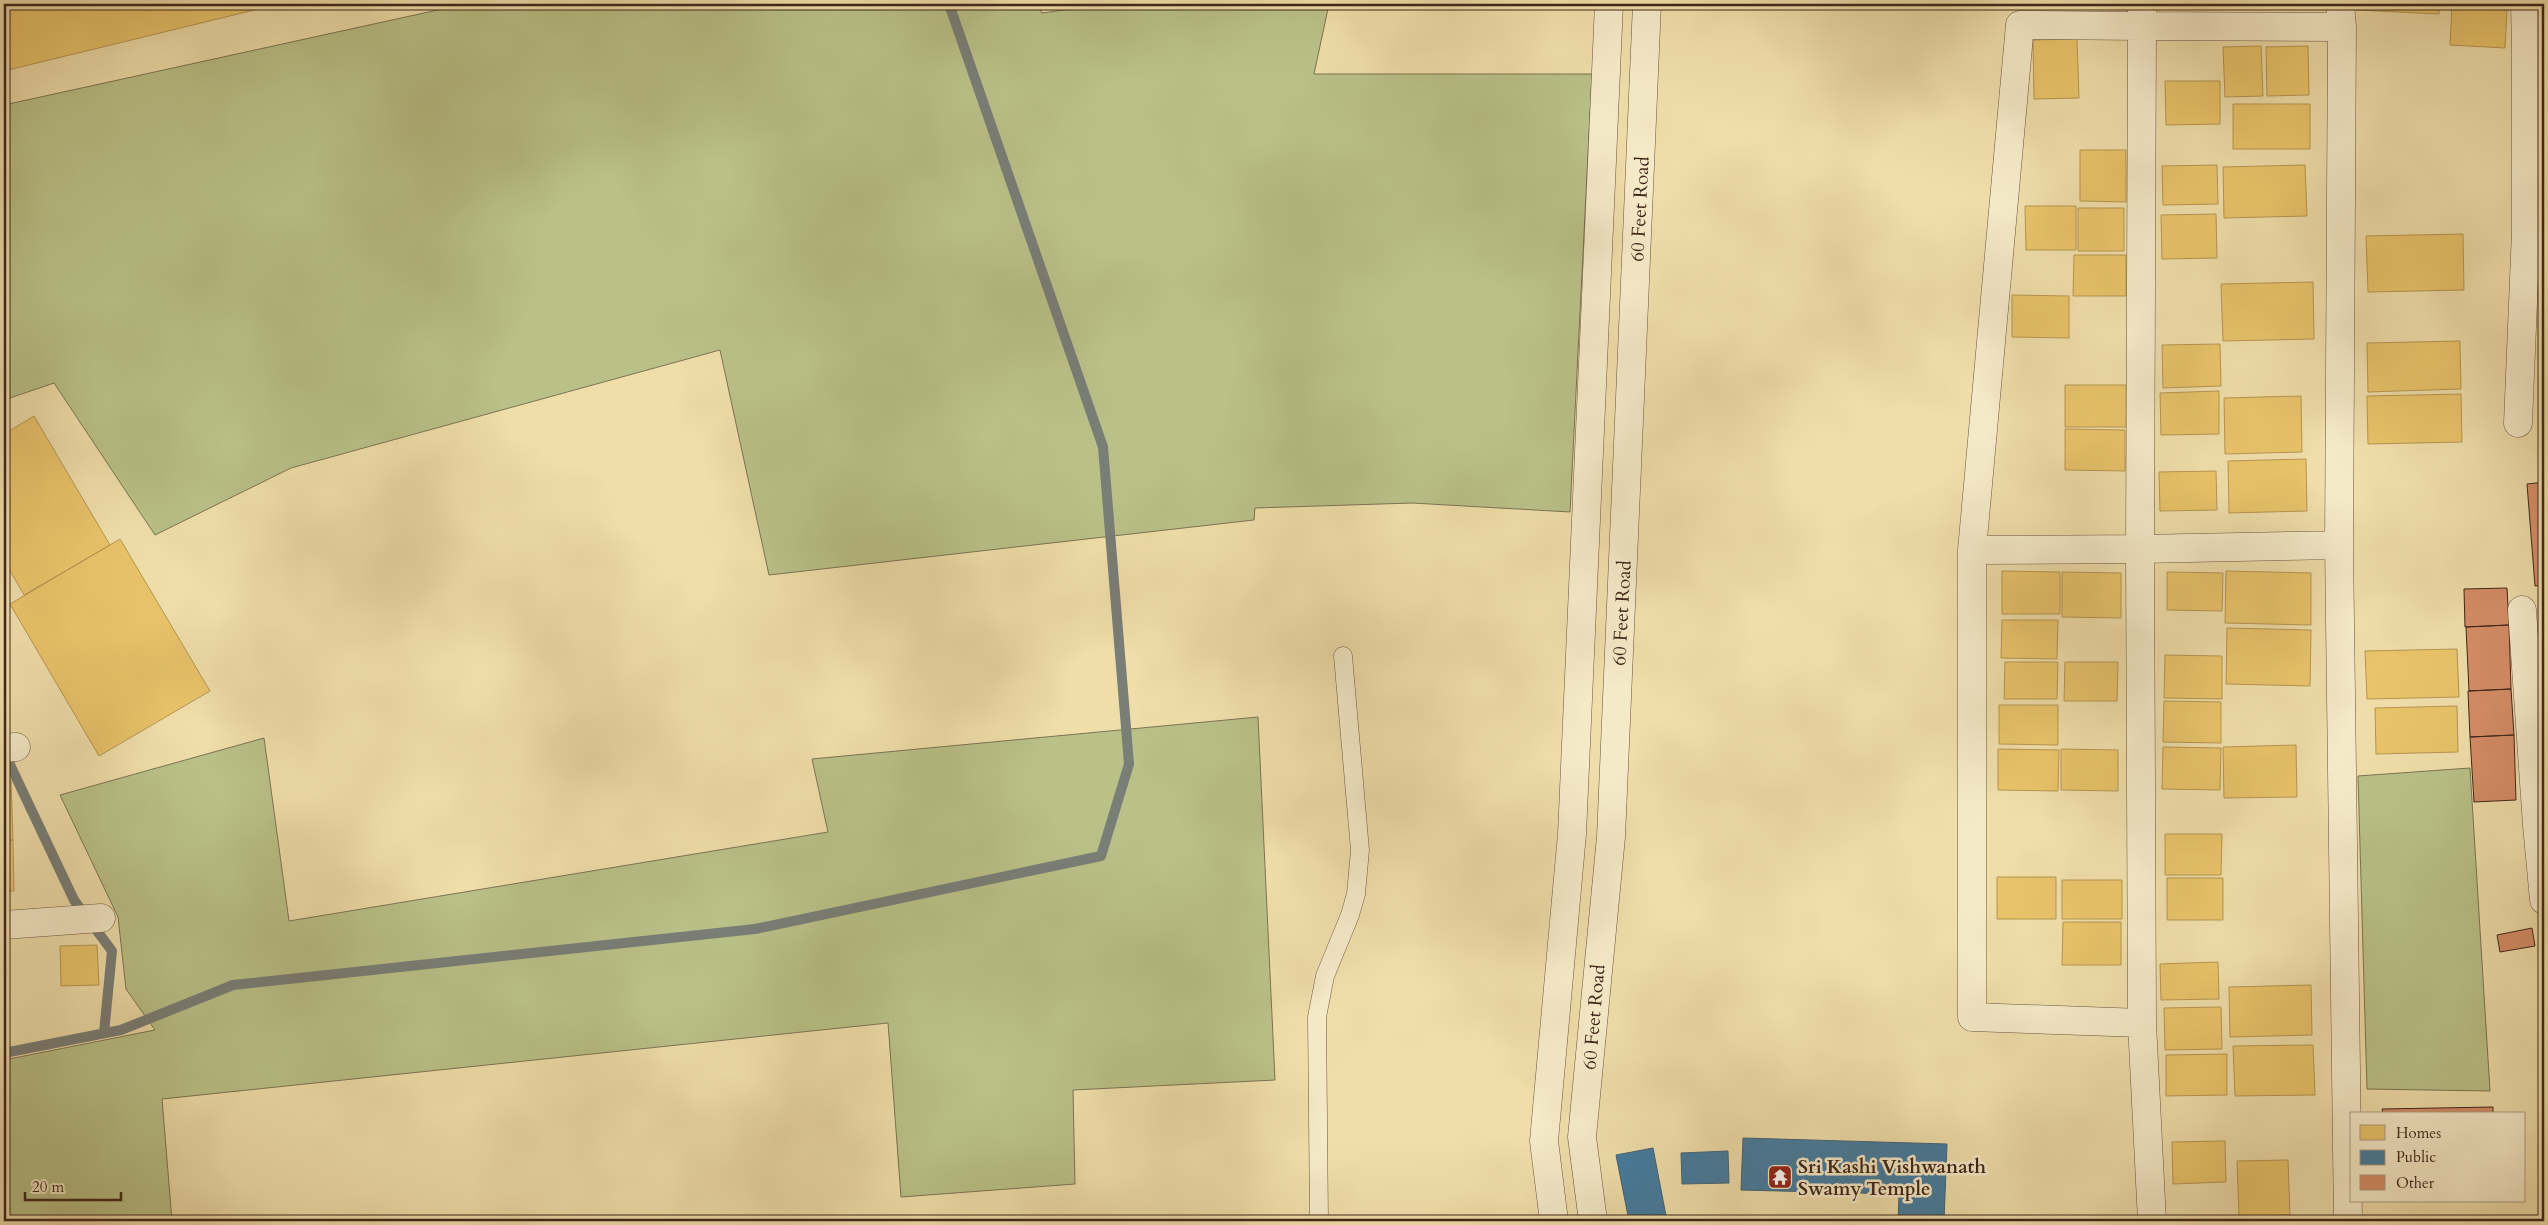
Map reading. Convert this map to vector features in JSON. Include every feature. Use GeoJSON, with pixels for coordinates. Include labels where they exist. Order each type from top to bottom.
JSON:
{"type":"FeatureCollection","features":[{"type":"Feature","properties":{"kind":"street","name":"60 Feet Road"},"geometry":{"type":"LineString","coordinates":[[1554,1221],[1544,1141],[1572,834],[1609,4]]}},
{"type":"Feature","properties":{"kind":"street","name":"60 Feet Road"},"geometry":{"type":"LineString","coordinates":[[1592,1221],[1582,1137],[1611,836],[1647,4]]}},
{"type":"Feature","properties":{"kind":"street"},"geometry":{"type":"LineString","coordinates":[[2518,423],[2535,49],[2525,4]]}},
{"type":"Feature","properties":{"kind":"street"},"geometry":{"type":"LineString","coordinates":[[2142,15],[2140,549],[2142,1023],[2152,1221]]}},
{"type":"Feature","properties":{"kind":"street"},"geometry":{"type":"LineString","coordinates":[[2142,1023],[1972,1017],[1972,550],[2020,24],[2142,15],[2341,15],[2339,545],[2348,1221]]}},
{"type":"Feature","properties":{"kind":"street"},"geometry":{"type":"LineString","coordinates":[[1972,550],[2339,545]]}},
{"type":"Feature","properties":{"kind":"street"},"geometry":{"type":"LineString","coordinates":[[2522,610],[2544,900]]}},
{"type":"Feature","properties":{"kind":"street"},"geometry":{"type":"LineString","coordinates":[[4,926],[100,918]]}},
{"type":"Feature","properties":{"kind":"lane"},"geometry":{"type":"LineString","coordinates":[[1319,1221],[1317,1017],[1325,976],[1350,915],[1359,872],[1360,850],[1343,656]]}},
{"type":"Feature","properties":{"kind":"green space"},"geometry":{"type":"Polygon","coordinates":[[[465,4],[1038,4],[1042,13],[1108,4],[1329,4],[1314,74],[1592,74],[1570,512],[1412,503],[1255,508],[1254,520],[769,575],[720,350],[291,468],[155,535],[54,383],[4,400],[4,105],[465,4]]]}},
{"type":"Feature","properties":{"kind":"green space"},"geometry":{"type":"Polygon","coordinates":[[[1258,717],[1275,1080],[1073,1090],[1075,1184],[901,1197],[888,1023],[162,1099],[172,1221],[4,1221],[4,1060],[155,1030],[126,989],[118,917],[60,795],[264,738],[289,921],[828,832],[812,759],[1258,717]]]}},
{"type":"Feature","properties":{"kind":"green space"},"geometry":{"type":"Polygon","coordinates":[[[2470,768],[2490,1091],[2367,1089],[2358,776],[2470,768]]]}},
{"type":"Feature","properties":{"kind":"building: Homes"},"geometry":{"type":"Polygon","coordinates":[[[4,4],[279,4],[4,71],[4,4]]]}},
{"type":"Feature","properties":{"kind":"building: Homes"},"geometry":{"type":"Polygon","coordinates":[[[2356,4],[2439,4],[2439,14],[2356,10],[2356,4]]]}},
{"type":"Feature","properties":{"kind":"building: Homes"},"geometry":{"type":"Polygon","coordinates":[[[2452,6],[2507,10],[2505,48],[2450,45],[2452,6]]]}},
{"type":"Feature","properties":{"kind":"building: Homes"},"geometry":{"type":"Polygon","coordinates":[[[2077,39],[2079,98],[2034,99],[2033,40],[2077,39]]]}},
{"type":"Feature","properties":{"kind":"building: Homes"},"geometry":{"type":"Polygon","coordinates":[[[2261,46],[2263,96],[2225,97],[2223,47],[2261,46]]]}},
{"type":"Feature","properties":{"kind":"building: Homes"},"geometry":{"type":"Polygon","coordinates":[[[2308,46],[2309,95],[2267,96],[2266,47],[2308,46]]]}},
{"type":"Feature","properties":{"kind":"building: Homes"},"geometry":{"type":"Polygon","coordinates":[[[2165,81],[2220,81],[2220,124],[2166,125],[2165,81]]]}},
{"type":"Feature","properties":{"kind":"building: Homes"},"geometry":{"type":"Polygon","coordinates":[[[2233,104],[2310,104],[2310,149],[2233,149],[2233,104]]]}},
{"type":"Feature","properties":{"kind":"building: Homes"},"geometry":{"type":"Polygon","coordinates":[[[2080,150],[2126,150],[2126,202],[2080,201],[2080,150]]]}},
{"type":"Feature","properties":{"kind":"building: Homes"},"geometry":{"type":"Polygon","coordinates":[[[2217,165],[2218,204],[2163,205],[2162,166],[2217,165]]]}},
{"type":"Feature","properties":{"kind":"building: Homes"},"geometry":{"type":"Polygon","coordinates":[[[2305,165],[2307,216],[2224,218],[2223,167],[2305,165]]]}},
{"type":"Feature","properties":{"kind":"building: Homes"},"geometry":{"type":"Polygon","coordinates":[[[2025,206],[2076,206],[2076,250],[2026,250],[2025,206]]]}},
{"type":"Feature","properties":{"kind":"building: Homes"},"geometry":{"type":"Polygon","coordinates":[[[2078,208],[2124,208],[2124,251],[2078,251],[2078,208]]]}},
{"type":"Feature","properties":{"kind":"building: Homes"},"geometry":{"type":"Polygon","coordinates":[[[2216,214],[2217,258],[2162,259],[2161,215],[2216,214]]]}},
{"type":"Feature","properties":{"kind":"building: Homes"},"geometry":{"type":"Polygon","coordinates":[[[2463,234],[2464,290],[2368,292],[2366,236],[2463,234]]]}},
{"type":"Feature","properties":{"kind":"building: Homes"},"geometry":{"type":"Polygon","coordinates":[[[2074,255],[2126,255],[2126,296],[2073,296],[2074,255]]]}},
{"type":"Feature","properties":{"kind":"building: Homes"},"geometry":{"type":"Polygon","coordinates":[[[2313,282],[2314,339],[2223,341],[2221,284],[2313,282]]]}},
{"type":"Feature","properties":{"kind":"building: Homes"},"geometry":{"type":"Polygon","coordinates":[[[2012,295],[2069,296],[2069,338],[2012,337],[2012,295]]]}},
{"type":"Feature","properties":{"kind":"building: Homes"},"geometry":{"type":"Polygon","coordinates":[[[2460,341],[2461,389],[2368,392],[2367,343],[2460,341]]]}},
{"type":"Feature","properties":{"kind":"building: Homes"},"geometry":{"type":"Polygon","coordinates":[[[2220,344],[2221,386],[2163,388],[2162,345],[2220,344]]]}},
{"type":"Feature","properties":{"kind":"building: Homes"},"geometry":{"type":"Polygon","coordinates":[[[2065,385],[2126,385],[2126,427],[2065,427],[2065,385]]]}},
{"type":"Feature","properties":{"kind":"building: Homes"},"geometry":{"type":"Polygon","coordinates":[[[2219,391],[2219,434],[2161,435],[2160,393],[2219,391]]]}},
{"type":"Feature","properties":{"kind":"building: Homes"},"geometry":{"type":"Polygon","coordinates":[[[2461,394],[2462,442],[2368,444],[2367,396],[2461,394]]]}},
{"type":"Feature","properties":{"kind":"building: Homes"},"geometry":{"type":"Polygon","coordinates":[[[2301,396],[2302,452],[2225,454],[2224,398],[2301,396]]]}},
{"type":"Feature","properties":{"kind":"building: Homes"},"geometry":{"type":"Polygon","coordinates":[[[34,416],[110,545],[24,595],[4,560],[4,434],[34,416]]]}},
{"type":"Feature","properties":{"kind":"building: Homes"},"geometry":{"type":"Polygon","coordinates":[[[2065,429],[2125,430],[2125,471],[2065,470],[2065,429]]]}},
{"type":"Feature","properties":{"kind":"building: Homes"},"geometry":{"type":"Polygon","coordinates":[[[2306,459],[2307,511],[2229,513],[2228,461],[2306,459]]]}},
{"type":"Feature","properties":{"kind":"building: Homes"},"geometry":{"type":"Polygon","coordinates":[[[2216,471],[2217,510],[2160,511],[2159,472],[2216,471]]]}},
{"type":"Feature","properties":{"kind":"building: Homes"},"geometry":{"type":"Polygon","coordinates":[[[120,539],[210,691],[99,756],[10,604],[120,539]]]}},
{"type":"Feature","properties":{"kind":"building: Homes"},"geometry":{"type":"Polygon","coordinates":[[[2002,571],[2060,572],[2060,614],[2002,614],[2002,571]]]}},
{"type":"Feature","properties":{"kind":"building: Homes"},"geometry":{"type":"Polygon","coordinates":[[[2226,571],[2311,573],[2311,625],[2225,623],[2226,571]]]}},
{"type":"Feature","properties":{"kind":"building: Homes"},"geometry":{"type":"Polygon","coordinates":[[[2062,572],[2121,573],[2121,618],[2062,617],[2062,572]]]}},
{"type":"Feature","properties":{"kind":"building: Homes"},"geometry":{"type":"Polygon","coordinates":[[[2167,572],[2223,573],[2222,611],[2167,610],[2167,572]]]}},
{"type":"Feature","properties":{"kind":"building: Homes"},"geometry":{"type":"Polygon","coordinates":[[[2002,620],[2058,620],[2057,659],[2001,658],[2002,620]]]}},
{"type":"Feature","properties":{"kind":"building: Homes"},"geometry":{"type":"Polygon","coordinates":[[[2227,628],[2311,630],[2310,686],[2226,684],[2227,628]]]}},
{"type":"Feature","properties":{"kind":"building: Homes"},"geometry":{"type":"Polygon","coordinates":[[[2457,649],[2459,697],[2367,699],[2365,651],[2457,649]]]}},
{"type":"Feature","properties":{"kind":"building: Homes"},"geometry":{"type":"Polygon","coordinates":[[[2165,655],[2222,656],[2222,699],[2164,698],[2165,655]]]}},
{"type":"Feature","properties":{"kind":"building: Homes"},"geometry":{"type":"Polygon","coordinates":[[[2005,662],[2058,662],[2057,699],[2004,699],[2005,662]]]}},
{"type":"Feature","properties":{"kind":"building: Homes"},"geometry":{"type":"Polygon","coordinates":[[[2065,662],[2118,662],[2117,701],[2064,701],[2065,662]]]}},
{"type":"Feature","properties":{"kind":"building: Homes"},"geometry":{"type":"Polygon","coordinates":[[[2164,701],[2221,702],[2221,743],[2163,742],[2164,701]]]}},
{"type":"Feature","properties":{"kind":"building: Homes"},"geometry":{"type":"Polygon","coordinates":[[[1999,705],[2058,705],[2058,745],[1999,744],[1999,705]]]}},
{"type":"Feature","properties":{"kind":"building: Homes"},"geometry":{"type":"Polygon","coordinates":[[[2457,706],[2458,752],[2376,754],[2375,708],[2457,706]]]}},
{"type":"Feature","properties":{"kind":"building: Homes"},"geometry":{"type":"Polygon","coordinates":[[[2296,745],[2297,797],[2224,798],[2223,747],[2296,745]]]}},
{"type":"Feature","properties":{"kind":"building: Homes"},"geometry":{"type":"Polygon","coordinates":[[[2163,747],[2221,748],[2220,790],[2162,789],[2163,747]]]}},
{"type":"Feature","properties":{"kind":"building: Homes"},"geometry":{"type":"Polygon","coordinates":[[[1998,749],[2059,750],[2058,791],[1998,790],[1998,749]]]}},
{"type":"Feature","properties":{"kind":"building: Homes"},"geometry":{"type":"Polygon","coordinates":[[[2061,749],[2118,750],[2118,791],[2061,790],[2061,749]]]}},
{"type":"Feature","properties":{"kind":"building: Homes"},"geometry":{"type":"Polygon","coordinates":[[[4,780],[11,780],[13,840],[4,840],[4,780]]]}},
{"type":"Feature","properties":{"kind":"building: Homes"},"geometry":{"type":"Polygon","coordinates":[[[2165,834],[2222,834],[2221,875],[2165,875],[2165,834]]]}},
{"type":"Feature","properties":{"kind":"building: Homes"},"geometry":{"type":"Polygon","coordinates":[[[4,840],[13,840],[14,891],[4,891],[4,840]]]}},
{"type":"Feature","properties":{"kind":"building: Homes"},"geometry":{"type":"Polygon","coordinates":[[[1997,877],[2056,877],[2056,919],[1997,919],[1997,877]]]}},
{"type":"Feature","properties":{"kind":"building: Homes"},"geometry":{"type":"Polygon","coordinates":[[[2167,878],[2223,878],[2223,920],[2167,920],[2167,878]]]}},
{"type":"Feature","properties":{"kind":"building: Homes"},"geometry":{"type":"Polygon","coordinates":[[[2062,880],[2122,880],[2122,919],[2062,919],[2062,880]]]}},
{"type":"Feature","properties":{"kind":"building: Homes"},"geometry":{"type":"Polygon","coordinates":[[[2063,922],[2121,922],[2121,965],[2062,965],[2063,922]]]}},
{"type":"Feature","properties":{"kind":"building: Homes"},"geometry":{"type":"Polygon","coordinates":[[[97,945],[99,985],[61,986],[60,946],[97,945]]]}},
{"type":"Feature","properties":{"kind":"building: Homes"},"geometry":{"type":"Polygon","coordinates":[[[2218,962],[2219,999],[2161,1000],[2160,964],[2218,962]]]}},
{"type":"Feature","properties":{"kind":"building: Homes"},"geometry":{"type":"Polygon","coordinates":[[[2311,985],[2312,1035],[2230,1037],[2229,987],[2311,985]]]}},
{"type":"Feature","properties":{"kind":"building: Homes"},"geometry":{"type":"Polygon","coordinates":[[[2221,1007],[2222,1049],[2165,1050],[2164,1008],[2221,1007]]]}},
{"type":"Feature","properties":{"kind":"building: Homes"},"geometry":{"type":"Polygon","coordinates":[[[2313,1045],[2315,1095],[2235,1096],[2233,1046],[2313,1045]]]}},
{"type":"Feature","properties":{"kind":"building: Homes"},"geometry":{"type":"Polygon","coordinates":[[[2227,1054],[2227,1095],[2166,1096],[2166,1055],[2227,1054]]]}},
{"type":"Feature","properties":{"kind":"building: Homes"},"geometry":{"type":"Polygon","coordinates":[[[2225,1141],[2226,1182],[2173,1184],[2172,1142],[2225,1141]]]}},
{"type":"Feature","properties":{"kind":"building: Homes"},"geometry":{"type":"Polygon","coordinates":[[[2288,1160],[2290,1215],[2239,1216],[2237,1161],[2288,1160]]]}},
{"type":"Feature","properties":{"kind":"building: Public"},"geometry":{"type":"Polygon","coordinates":[[[1743,1138],[1947,1144],[1944,1221],[1898,1221],[1899,1194],[1741,1190],[1743,1138]]]}},
{"type":"Feature","properties":{"kind":"building: Public"},"geometry":{"type":"Polygon","coordinates":[[[1653,1148],[1667,1221],[1629,1221],[1616,1155],[1653,1148]]]}},
{"type":"Feature","properties":{"kind":"building: Public"},"geometry":{"type":"Polygon","coordinates":[[[1728,1151],[1729,1183],[1682,1184],[1681,1153],[1728,1151]]]}},
{"type":"Feature","properties":{"kind":"building: Other"},"geometry":{"type":"Polygon","coordinates":[[[2544,482],[2544,585],[2535,586],[2527,484],[2544,482]]]}},
{"type":"Feature","properties":{"kind":"building: Other"},"geometry":{"type":"Polygon","coordinates":[[[2507,588],[2509,625],[2465,627],[2464,589],[2507,588]]]}},
{"type":"Feature","properties":{"kind":"building: Other"},"geometry":{"type":"Polygon","coordinates":[[[2509,625],[2511,689],[2469,691],[2466,627],[2509,625]]]}},
{"type":"Feature","properties":{"kind":"building: Other"},"geometry":{"type":"Polygon","coordinates":[[[2511,689],[2514,735],[2470,737],[2468,691],[2511,689]]]}},
{"type":"Feature","properties":{"kind":"building: Other"},"geometry":{"type":"Polygon","coordinates":[[[2514,735],[2516,800],[2474,802],[2470,737],[2514,735]]]}},
{"type":"Feature","properties":{"kind":"building: Other"},"geometry":{"type":"Polygon","coordinates":[[[2532,928],[2535,946],[2500,952],[2497,935],[2532,928]]]}},
{"type":"Feature","properties":{"kind":"building: Other"},"geometry":{"type":"Polygon","coordinates":[[[2493,1107],[2493,1112],[2383,1112],[2382,1109],[2493,1107]]]}},
{"type":"Feature","properties":{"kind":"waterway"},"geometry":{"type":"LineString","coordinates":[[4,1053],[121,1030],[233,985],[755,929],[1101,856],[1129,764],[1103,447],[949,4]]}},
{"type":"Feature","properties":{"kind":"waterway"},"geometry":{"type":"LineString","coordinates":[[4,752],[74,900],[112,951],[104,1033]]}},
{"type":"Feature","properties":{"kind":"place","name":"Sri Kashi Vishwanath Swamy Temple"},"geometry":{"type":"Point","coordinates":[1780,1177]}}]}
